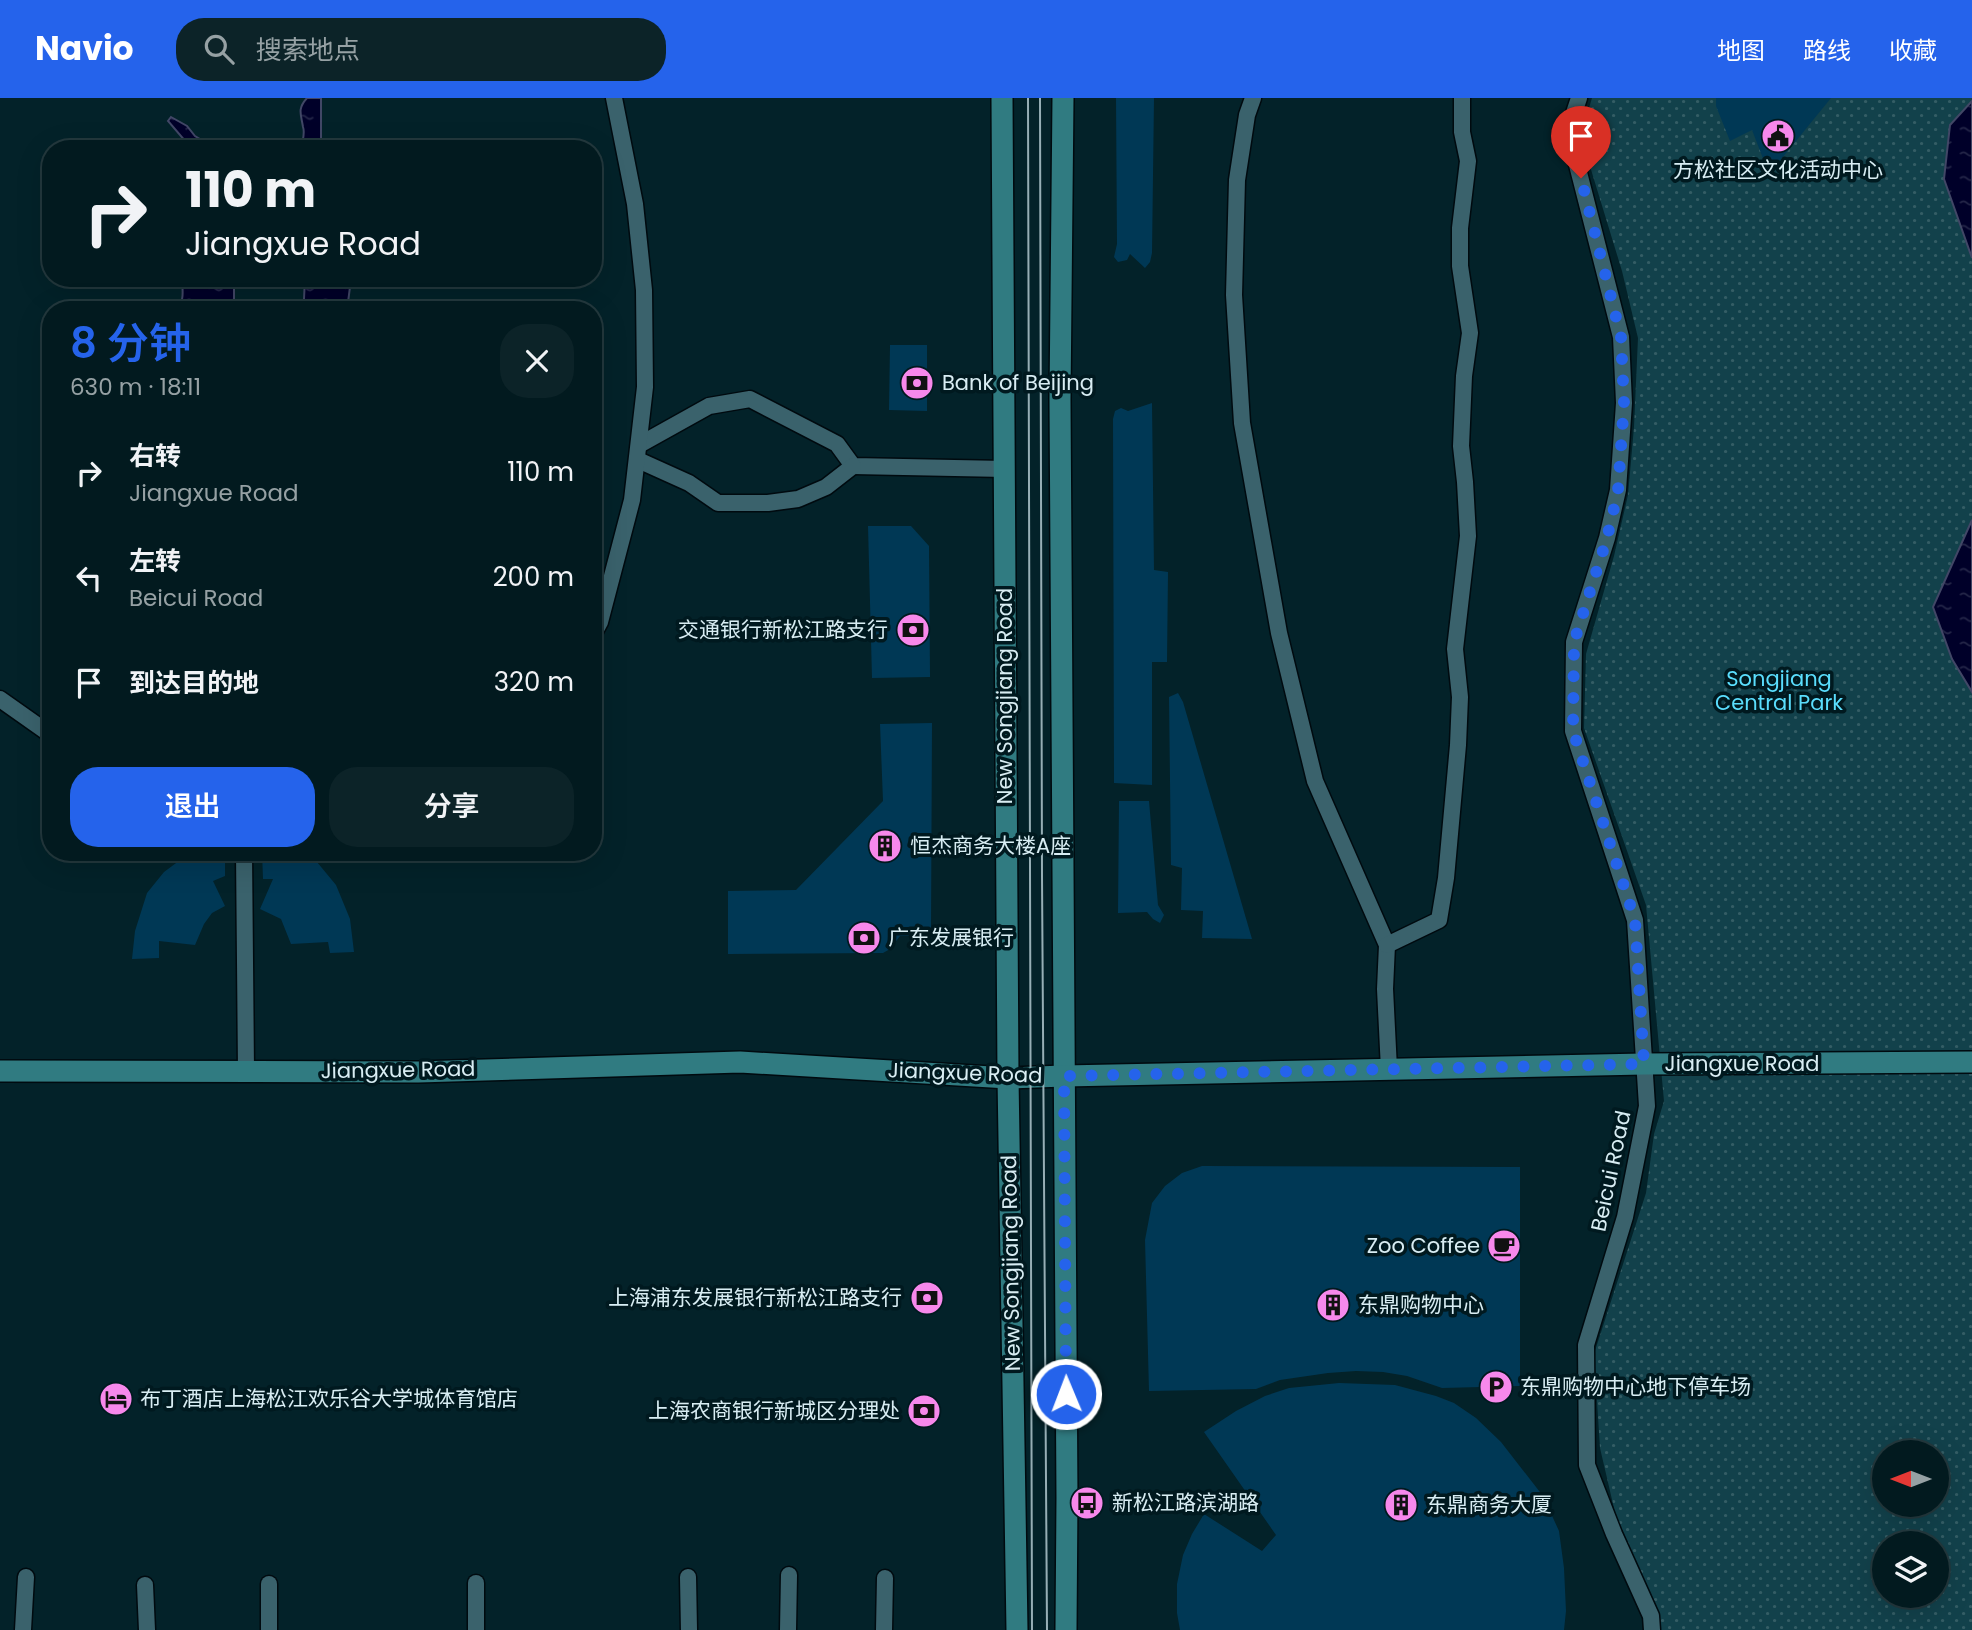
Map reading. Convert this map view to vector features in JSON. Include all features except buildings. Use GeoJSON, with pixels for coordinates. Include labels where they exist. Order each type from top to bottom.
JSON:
{"type":"FeatureCollection","features":[{"type":"Feature","properties":{"kind":"main road","name":"New Songjiang Road"},"geometry":{"type":"LineString","coordinates":[[1002,98],[1008,1078],[1017,1630]]}},
{"type":"Feature","properties":{"kind":"main road"},"geometry":{"type":"LineString","coordinates":[[1063,98],[1060,427],[1066,1630]]}},
{"type":"Feature","properties":{"kind":"main road","name":"Jiangxue Road"},"geometry":{"type":"LineString","coordinates":[[0,1071],[418,1072],[740,1062],[1008,1078],[1644,1064],[1972,1062]]}},
{"type":"Feature","properties":{"kind":"street"},"geometry":{"type":"LineString","coordinates":[[602,615],[632,500],[645,387],[644,290],[635,204],[614,98]]}},
{"type":"Feature","properties":{"kind":"street"},"geometry":{"type":"LineString","coordinates":[[1253,98],[1247,115],[1237,180],[1234,295],[1242,423],[1279,633],[1315,781],[1387,945],[1385,989],[1389,1069]]}},
{"type":"Feature","properties":{"kind":"street"},"geometry":{"type":"LineString","coordinates":[[1387,945],[1439,920],[1454,803],[1460,697],[1455,649],[1468,536],[1461,446],[1464,376],[1470,333],[1460,266],[1460,228],[1468,161],[1462,132],[1462,98]]}},
{"type":"Feature","properties":{"kind":"street","name":"Beicui Road"},"geometry":{"type":"LineString","coordinates":[[1579,98],[1574,113],[1574,153],[1621,337],[1624,403],[1618,491],[1607,538],[1574,642],[1573,731],[1635,920],[1647,1106],[1625,1217],[1586,1345],[1587,1465],[1651,1616],[1651,1630]]}},
{"type":"Feature","properties":{"kind":"street"},"geometry":{"type":"LineString","coordinates":[[639,453],[709,406],[750,399],[837,444],[853,466]]}},
{"type":"Feature","properties":{"kind":"street"},"geometry":{"type":"LineString","coordinates":[[639,453],[718,503],[768,503],[798,499],[825,487],[853,466],[1005,469]]}},
{"type":"Feature","properties":{"kind":"street"},"geometry":{"type":"LineString","coordinates":[[0,699],[42,729]]}},
{"type":"Feature","properties":{"kind":"street"},"geometry":{"type":"LineString","coordinates":[[244,861],[246,1071]]}},
{"type":"Feature","properties":{"kind":"street"},"geometry":{"type":"LineString","coordinates":[[788,1630],[789,1575]]}},
{"type":"Feature","properties":{"kind":"street"},"geometry":{"type":"LineString","coordinates":[[23,1630],[26,1577]]}},
{"type":"Feature","properties":{"kind":"street"},"geometry":{"type":"LineString","coordinates":[[688,1577],[689,1630]]}},
{"type":"Feature","properties":{"kind":"street"},"geometry":{"type":"LineString","coordinates":[[884,1630],[885,1578]]}},
{"type":"Feature","properties":{"kind":"street"},"geometry":{"type":"LineString","coordinates":[[476,1583],[477,1630]]}},
{"type":"Feature","properties":{"kind":"street"},"geometry":{"type":"LineString","coordinates":[[269,1584],[269,1630]]}},
{"type":"Feature","properties":{"kind":"street"},"geometry":{"type":"LineString","coordinates":[[145,1585],[147,1630]]}},
{"type":"Feature","properties":{"kind":"green space","name":"Songjiang Central Park"},"geometry":{"type":"Polygon","coordinates":[[[1592,98],[1972,98],[1972,1630],[1656,1630],[1650,1596],[1617,1521],[1600,1448],[1594,1354],[1646,1193],[1654,1134],[1664,1101],[1646,905],[1584,728],[1586,654],[1628,495],[1638,338],[1622,271],[1589,163],[1589,108],[1592,98]]]}},
{"type":"Feature","properties":{"kind":"water"},"geometry":{"type":"Polygon","coordinates":[[[307,98],[321,98],[321,140],[303,140],[301,109],[307,98]]]}},
{"type":"Feature","properties":{"kind":"water"},"geometry":{"type":"Polygon","coordinates":[[[1972,101],[1972,258],[1944,179],[1950,125],[1972,101]]]}},
{"type":"Feature","properties":{"kind":"water"},"geometry":{"type":"Polygon","coordinates":[[[171,117],[187,126],[202,140],[184,140],[168,121],[171,117]]]}},
{"type":"Feature","properties":{"kind":"water"},"geometry":{"type":"Polygon","coordinates":[[[183,287],[234,287],[234,299],[181,301],[183,287]]]}},
{"type":"Feature","properties":{"kind":"water"},"geometry":{"type":"Polygon","coordinates":[[[305,287],[350,287],[348,301],[304,299],[305,287]]]}},
{"type":"Feature","properties":{"kind":"water"},"geometry":{"type":"Polygon","coordinates":[[[1972,520],[1972,692],[1952,659],[1933,607],[1972,520]]]}},
{"type":"Feature","properties":{"kind":"tram line"},"geometry":{"type":"LineString","coordinates":[[1028,98],[1032,1630]]}},
{"type":"Feature","properties":{"kind":"tram line"},"geometry":{"type":"LineString","coordinates":[[1040,98],[1047,1630]]}},
{"type":"Feature","properties":{"kind":"place","name":"方松社区文化活动中心"},"geometry":{"type":"Point","coordinates":[1778,136]}},
{"type":"Feature","properties":{"kind":"place","name":"Bank of Beijing"},"geometry":{"type":"Point","coordinates":[917,383]}},
{"type":"Feature","properties":{"kind":"place","name":"交通银行新松江路支行"},"geometry":{"type":"Point","coordinates":[913,630]}},
{"type":"Feature","properties":{"kind":"place","name":"恒杰商务大楼A座"},"geometry":{"type":"Point","coordinates":[885,846]}},
{"type":"Feature","properties":{"kind":"place","name":"广东发展银行"},"geometry":{"type":"Point","coordinates":[864,938]}},
{"type":"Feature","properties":{"kind":"place","name":"Zoo Coffee"},"geometry":{"type":"Point","coordinates":[1504,1246]}},
{"type":"Feature","properties":{"kind":"place","name":"上海浦东发展银行新松江路支行"},"geometry":{"type":"Point","coordinates":[927,1298]}},
{"type":"Feature","properties":{"kind":"place","name":"东鼎购物中心"},"geometry":{"type":"Point","coordinates":[1333,1305]}},
{"type":"Feature","properties":{"kind":"place","name":"东鼎购物中心地下停车场"},"geometry":{"type":"Point","coordinates":[1496,1387]}},
{"type":"Feature","properties":{"kind":"place","name":"布丁酒店上海松江欢乐谷大学城体育馆店"},"geometry":{"type":"Point","coordinates":[116,1399]}},
{"type":"Feature","properties":{"kind":"place","name":"上海农商银行新城区分理处"},"geometry":{"type":"Point","coordinates":[924,1411]}},
{"type":"Feature","properties":{"kind":"place","name":"新松江路滨湖路"},"geometry":{"type":"Point","coordinates":[1087,1503]}},
{"type":"Feature","properties":{"kind":"place","name":"东鼎商务大厦"},"geometry":{"type":"Point","coordinates":[1401,1505]}},
{"type":"Feature","properties":{"kind":"route"},"geometry":{"type":"LineString","coordinates":[[1066,1394],[1064,1076],[1644,1064],[1635,920],[1573,731],[1574,642],[1607,538],[1618,491],[1624,403],[1621,337],[1581,178]]}}]}
